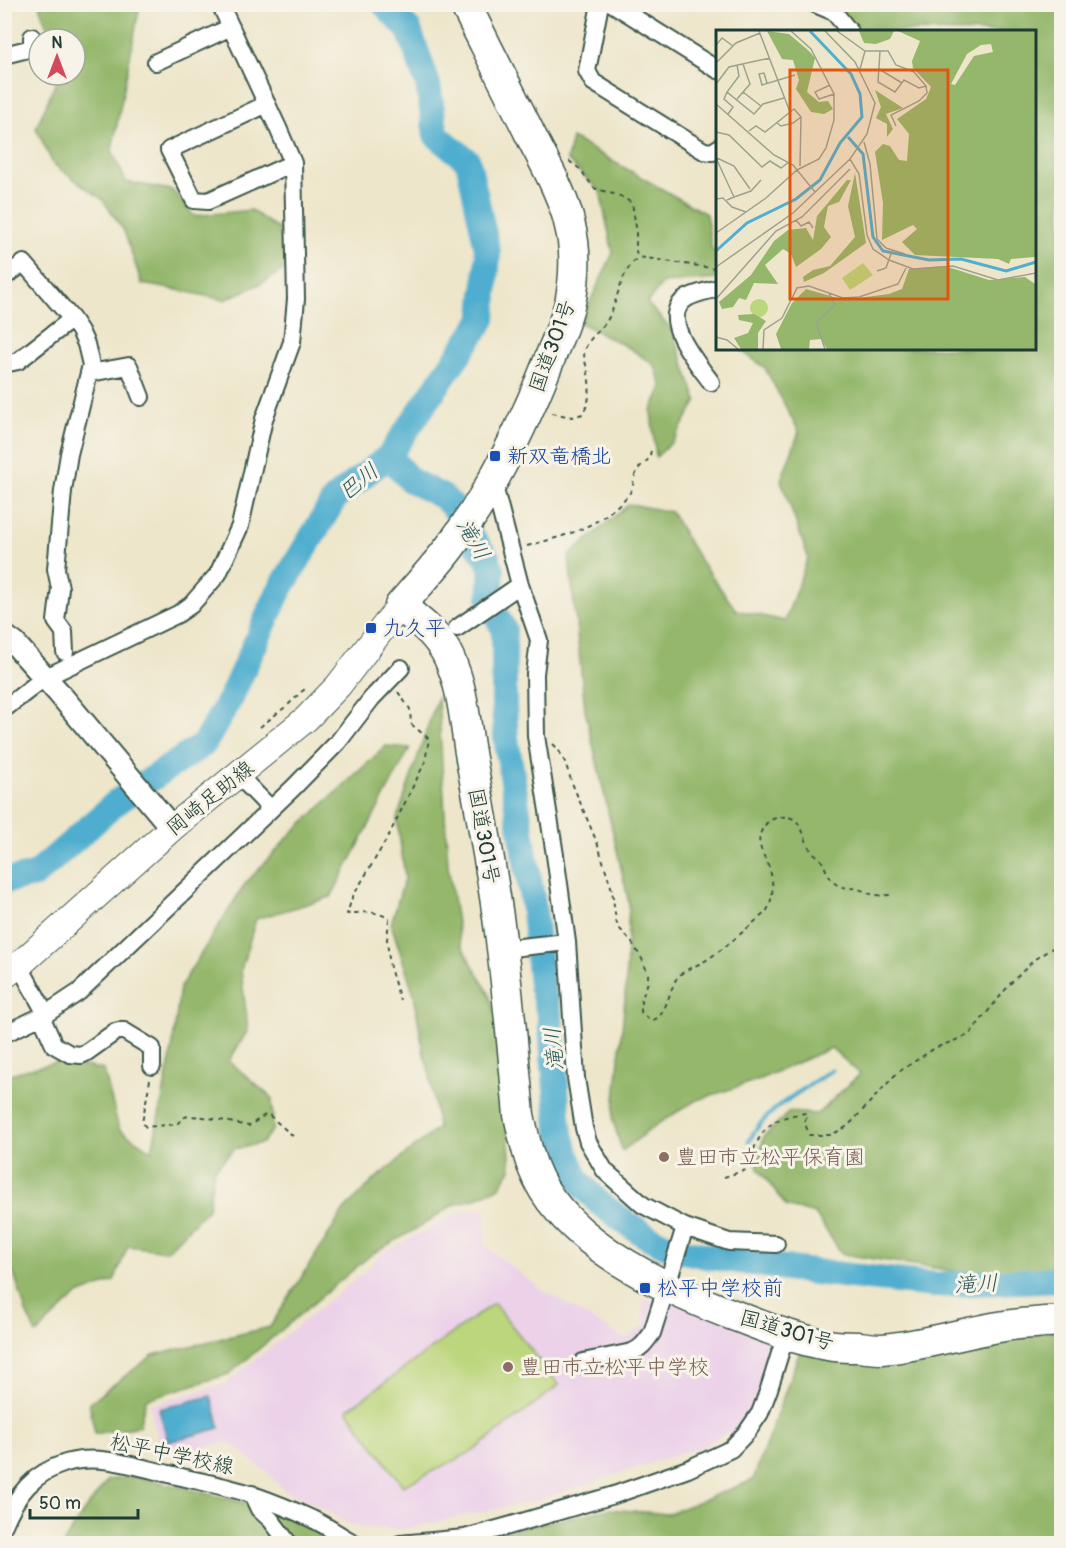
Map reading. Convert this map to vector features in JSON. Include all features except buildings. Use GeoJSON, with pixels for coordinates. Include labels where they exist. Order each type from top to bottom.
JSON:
{"type":"FeatureCollection","features":[{"type":"Feature","properties":{"kind":"highway","name":"国道301号"},"geometry":{"type":"LineString","coordinates":[[465,4],[567,213],[574,250],[574,273],[571,299],[562,325],[516,437],[487,490],[450,547],[400,606],[428,628],[440,643],[450,659],[464,708],[502,949],[519,1115],[537,1179],[558,1210],[572,1224],[618,1259],[669,1279],[699,1302],[786,1334],[828,1346],[881,1349],[1014,1323],[1062,1322]]}},
{"type":"Feature","properties":{"kind":"main road","name":"岡崎足助線"},"geometry":{"type":"LineString","coordinates":[[12,971],[165,819],[238,775],[306,719],[338,686],[400,606]]}},
{"type":"Feature","properties":{"kind":"street"},"geometry":{"type":"LineString","coordinates":[[4,709],[178,614],[191,604],[218,574],[240,526],[264,419],[292,342],[296,299],[292,163],[220,4]]}},
{"type":"Feature","properties":{"kind":"street"},"geometry":{"type":"LineString","coordinates":[[600,4],[587,71],[593,82],[704,151],[713,152],[716,150]]}},
{"type":"Feature","properties":{"kind":"street"},"geometry":{"type":"LineString","coordinates":[[614,4],[716,69]]}},
{"type":"Feature","properties":{"kind":"street"},"geometry":{"type":"LineString","coordinates":[[815,4],[834,12],[848,30]]}},
{"type":"Feature","properties":{"kind":"street"},"geometry":{"type":"LineString","coordinates":[[156,62],[231,27]]}},
{"type":"Feature","properties":{"kind":"street"},"geometry":{"type":"LineString","coordinates":[[4,55],[27,49]]}},
{"type":"Feature","properties":{"kind":"street"},"geometry":{"type":"LineString","coordinates":[[267,104],[170,150],[194,201],[208,201],[292,163]]}},
{"type":"Feature","properties":{"kind":"street"},"geometry":{"type":"LineString","coordinates":[[4,278],[24,262],[80,331],[91,365],[69,454],[63,491],[56,569],[60,588],[56,621],[64,632],[65,652]]}},
{"type":"Feature","properties":{"kind":"street"},"geometry":{"type":"LineString","coordinates":[[711,382],[687,348],[675,323],[675,315],[685,298],[716,288]]}},
{"type":"Feature","properties":{"kind":"street"},"geometry":{"type":"LineString","coordinates":[[4,364],[18,361],[72,319]]}},
{"type":"Feature","properties":{"kind":"street"},"geometry":{"type":"LineString","coordinates":[[90,373],[129,366],[141,397]]}},
{"type":"Feature","properties":{"kind":"street"},"geometry":{"type":"LineString","coordinates":[[487,490],[511,551],[515,588],[539,640],[535,674],[536,736],[567,942],[576,1077],[588,1142],[605,1171],[643,1205],[685,1227],[729,1242],[776,1244]]}},
{"type":"Feature","properties":{"kind":"street"},"geometry":{"type":"LineString","coordinates":[[457,628],[515,588]]}},
{"type":"Feature","properties":{"kind":"street"},"geometry":{"type":"LineString","coordinates":[[4,636],[15,644],[165,819]]}},
{"type":"Feature","properties":{"kind":"street"},"geometry":{"type":"LineString","coordinates":[[4,1034],[44,1015],[79,992],[293,788],[338,742],[372,698],[401,668]]}},
{"type":"Feature","properties":{"kind":"street"},"geometry":{"type":"LineString","coordinates":[[238,775],[270,808]]}},
{"type":"Feature","properties":{"kind":"street"},"geometry":{"type":"LineString","coordinates":[[502,949],[567,942]]}},
{"type":"Feature","properties":{"kind":"street"},"geometry":{"type":"LineString","coordinates":[[12,971],[44,1015],[54,1045],[70,1054],[81,1054],[115,1032],[124,1031],[152,1048],[152,1066]]}},
{"type":"Feature","properties":{"kind":"street"},"geometry":{"type":"LineString","coordinates":[[583,1362],[639,1349],[652,1333],[685,1227]]}},
{"type":"Feature","properties":{"kind":"street"},"geometry":{"type":"LineString","coordinates":[[400,1544],[465,1538],[505,1527],[614,1495],[688,1469],[730,1449],[747,1432],[760,1413],[786,1334]]}},
{"type":"Feature","properties":{"kind":"street","name":"松平中学校線"},"geometry":{"type":"LineString","coordinates":[[4,1525],[17,1498],[33,1480],[54,1467],[80,1460],[90,1460],[125,1464],[252,1494],[314,1520],[356,1544]]}},
{"type":"Feature","properties":{"kind":"street"},"geometry":{"type":"LineString","coordinates":[[252,1494],[259,1509],[271,1520],[289,1544]]}},
{"type":"Feature","properties":{"kind":"path"},"geometry":{"type":"LineString","coordinates":[[568,160],[580,169],[594,188],[620,196],[632,203],[636,227],[636,252],[639,256],[716,269]]}},
{"type":"Feature","properties":{"kind":"path"},"geometry":{"type":"LineString","coordinates":[[547,411],[566,417],[583,414],[591,388],[584,357],[585,349],[608,320],[628,269],[639,256]]}},
{"type":"Feature","properties":{"kind":"path"},"geometry":{"type":"LineString","coordinates":[[511,551],[561,538],[601,519],[625,499],[631,490],[636,473],[647,462],[651,454],[651,447]]}},
{"type":"Feature","properties":{"kind":"path"},"geometry":{"type":"LineString","coordinates":[[260,727],[315,682]]}},
{"type":"Feature","properties":{"kind":"path"},"geometry":{"type":"LineString","coordinates":[[395,688],[410,709],[411,724],[429,739],[425,762],[388,837],[352,898],[347,914],[363,912],[382,914],[389,920],[387,940],[390,968],[400,1000]]}},
{"type":"Feature","properties":{"kind":"path"},"geometry":{"type":"LineString","coordinates":[[536,736],[550,741],[558,749],[598,845],[612,890],[616,921],[642,959],[648,974],[648,982],[641,1001],[641,1012],[647,1019],[658,1018],[675,980],[680,975],[687,969],[706,961],[766,912],[771,905],[772,881],[759,841],[762,829],[769,820],[786,816],[798,822],[812,852],[818,856],[837,886],[858,888],[876,895],[894,895]]}},
{"type":"Feature","properties":{"kind":"path"},"geometry":{"type":"LineString","coordinates":[[724,1177],[746,1170],[760,1135],[782,1118],[806,1113],[805,1123],[808,1135],[831,1135],[848,1126],[897,1073],[935,1048],[969,1035],[1010,984],[1035,959],[1062,942]]}},
{"type":"Feature","properties":{"kind":"path"},"geometry":{"type":"LineString","coordinates":[[152,1066],[142,1124],[146,1127],[177,1124],[183,1118],[189,1117],[249,1126],[265,1115],[269,1115],[294,1137]]}},
{"type":"Feature","properties":{"kind":"shaded area","name":"豊田市立松平中学校"},"geometry":{"type":"Polygon","coordinates":[[[486,1208],[485,1246],[541,1289],[625,1339],[645,1325],[642,1298],[667,1302],[768,1335],[775,1350],[753,1412],[734,1437],[727,1432],[707,1445],[538,1500],[405,1529],[367,1528],[349,1524],[309,1501],[285,1491],[270,1475],[230,1442],[162,1456],[150,1405],[225,1384],[362,1274],[382,1253],[462,1211],[486,1208]]]}},
{"type":"Feature","properties":{"kind":"green space"},"geometry":{"type":"Polygon","coordinates":[[[39,5],[140,5],[112,150],[126,182],[172,190],[194,216],[251,210],[287,235],[287,268],[262,283],[224,300],[142,284],[124,231],[103,200],[53,164],[36,128],[54,87],[87,87],[87,27],[47,27],[39,5]]]}},
{"type":"Feature","properties":{"kind":"green space"},"geometry":{"type":"Polygon","coordinates":[[[839,5],[1061,5],[1061,1270],[968,1273],[842,1254],[815,1214],[786,1206],[757,1167],[764,1136],[789,1112],[817,1114],[860,1074],[831,1048],[760,1079],[695,1101],[659,1123],[622,1151],[613,1120],[625,999],[629,903],[585,710],[569,556],[629,504],[671,512],[697,556],[736,610],[785,621],[808,557],[781,480],[799,432],[765,368],[741,350],[1036,350],[1036,30],[853,30],[839,5]]]}},
{"type":"Feature","properties":{"kind":"green space"},"geometry":{"type":"Polygon","coordinates":[[[572,138],[706,214],[712,250],[716,250],[716,279],[663,283],[647,303],[672,330],[697,401],[673,441],[656,457],[651,411],[662,387],[655,366],[631,349],[580,323],[613,253],[600,191],[567,160],[572,138]]]}},
{"type":"Feature","properties":{"kind":"green space"},"geometry":{"type":"Polygon","coordinates":[[[438,696],[448,865],[460,943],[489,993],[500,1034],[511,1169],[499,1188],[453,1205],[372,1254],[229,1374],[146,1399],[139,1426],[95,1434],[89,1403],[153,1355],[270,1327],[344,1210],[374,1180],[438,1128],[414,994],[391,924],[405,877],[397,819],[438,696]]]}},
{"type":"Feature","properties":{"kind":"green space"},"geometry":{"type":"Polygon","coordinates":[[[386,746],[410,748],[331,897],[256,919],[241,970],[248,1030],[229,1061],[272,1098],[273,1129],[262,1143],[234,1149],[214,1170],[208,1209],[167,1251],[128,1246],[114,1281],[76,1296],[36,1334],[5,1252],[5,1075],[61,1061],[104,1070],[119,1129],[152,1151],[172,1050],[180,987],[245,884],[293,832],[386,746]]]}},
{"type":"Feature","properties":{"kind":"green space"},"geometry":{"type":"Polygon","coordinates":[[[494,1303],[559,1385],[473,1451],[403,1486],[347,1410],[494,1303]]]}},
{"type":"Feature","properties":{"kind":"green space"},"geometry":{"type":"Polygon","coordinates":[[[1061,1330],[1061,1543],[449,1544],[608,1509],[668,1514],[753,1480],[801,1348],[1061,1330]]]}},
{"type":"Feature","properties":{"kind":"green space"},"geometry":{"type":"Polygon","coordinates":[[[135,1476],[275,1510],[341,1543],[63,1544],[84,1511],[108,1480],[135,1476]]]}},
{"type":"Feature","properties":{"kind":"water"},"geometry":{"type":"Polygon","coordinates":[[[211,1396],[220,1428],[168,1442],[159,1409],[211,1396]]]}},
{"type":"Feature","properties":{"kind":"waterway","name":"巴川"},"geometry":{"type":"LineString","coordinates":[[4,881],[35,875],[118,801],[204,744],[231,697],[278,593],[335,498],[389,456],[483,319],[488,253],[468,161],[436,135],[428,85],[409,30],[384,4]]}},
{"type":"Feature","properties":{"kind":"waterway","name":"滝川"},"geometry":{"type":"LineString","coordinates":[[389,456],[410,480],[443,497],[458,512],[492,570],[490,598],[493,610],[504,629],[506,738],[534,910],[541,985],[550,1017],[559,1127],[566,1153],[577,1179],[599,1203],[648,1237],[671,1248],[711,1257],[806,1271],[934,1285],[1062,1279]]}},
{"type":"Feature","properties":{"kind":"waterway"},"geometry":{"type":"LineString","coordinates":[[749,1141],[756,1129],[775,1110],[831,1070]]}},
{"type":"Feature","properties":{"kind":"place","name":"新双竜橋北"},"geometry":{"type":"Point","coordinates":[495,456]}},
{"type":"Feature","properties":{"kind":"place","name":"九久平"},"geometry":{"type":"Point","coordinates":[371,628]}},
{"type":"Feature","properties":{"kind":"place","name":"豊田市立松平保育園"},"geometry":{"type":"Point","coordinates":[664,1157]}},
{"type":"Feature","properties":{"kind":"place","name":"松平中学校前"},"geometry":{"type":"Point","coordinates":[645,1288]}},
{"type":"Feature","properties":{"kind":"place","name":"豊田市立松平中学校"},"geometry":{"type":"Point","coordinates":[508,1367]}}]}
